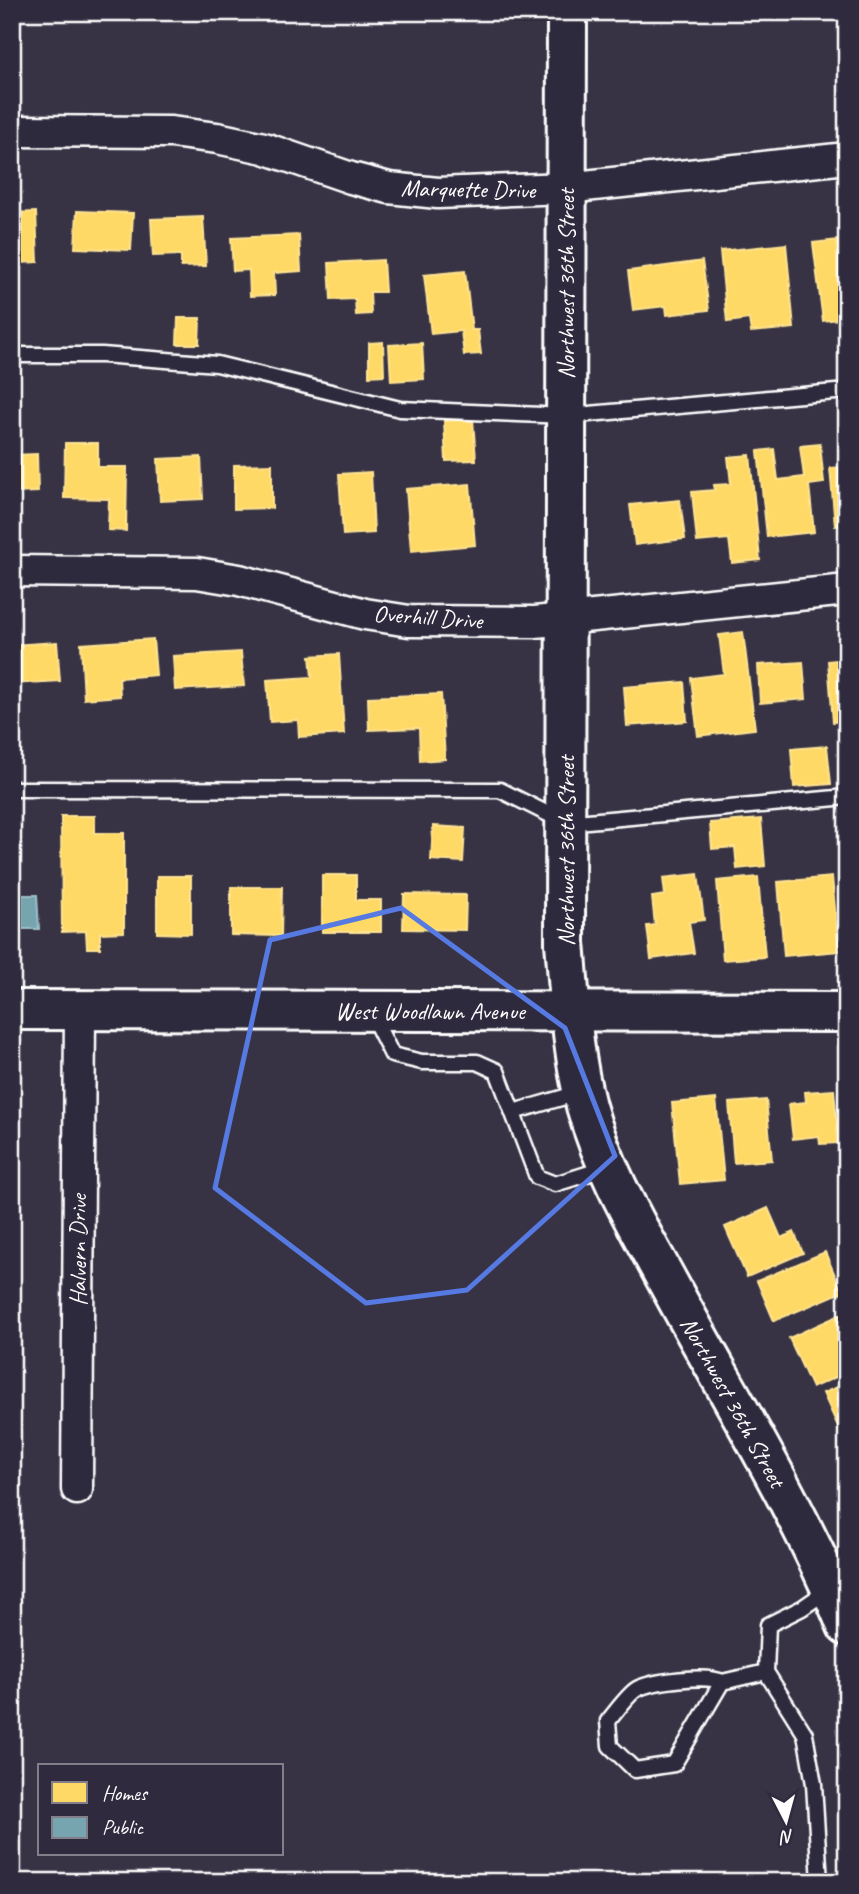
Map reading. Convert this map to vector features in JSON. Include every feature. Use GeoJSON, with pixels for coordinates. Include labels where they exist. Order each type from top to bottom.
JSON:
{"type":"FeatureCollection","features":[{"type":"Feature","properties":{"kind":"main road","name":"Northwest 36th Street"},"geometry":{"type":"LineString","coordinates":[[567,12],[565,943],[583,1091],[614,1184],[777,1482],[831,1588],[847,1626]]}},
{"type":"Feature","properties":{"kind":"main road","name":"West Woodlawn Avenue"},"geometry":{"type":"LineString","coordinates":[[12,1010],[847,1012]]}},
{"type":"Feature","properties":{"kind":"street","name":"Marquette Drive"},"geometry":{"type":"LineString","coordinates":[[12,131],[171,132],[217,138],[264,148],[389,188],[438,193],[566,188],[847,158]]}},
{"type":"Feature","properties":{"kind":"street","name":"Overhill Drive"},"geometry":{"type":"LineString","coordinates":[[12,571],[197,573],[239,579],[365,614],[409,621],[535,622],[847,590]]}},
{"type":"Feature","properties":{"kind":"street","name":"Halvern Drive"},"geometry":{"type":"LineString","coordinates":[[77,1489],[80,1010]]}},
{"type":"Feature","properties":{"kind":"lane"},"geometry":{"type":"LineString","coordinates":[[12,355],[102,355],[217,364],[400,409],[566,416],[847,391]]}},
{"type":"Feature","properties":{"kind":"lane"},"geometry":{"type":"LineString","coordinates":[[12,789],[500,790],[566,823],[847,797]]}},
{"type":"Feature","properties":{"kind":"lane"},"geometry":{"type":"LineString","coordinates":[[370,1011],[392,1055],[422,1062],[477,1062],[497,1071],[537,1177],[555,1184],[608,1168]]}},
{"type":"Feature","properties":{"kind":"lane"},"geometry":{"type":"LineString","coordinates":[[513,1112],[583,1091]]}},
{"type":"Feature","properties":{"kind":"lane"},"geometry":{"type":"LineString","coordinates":[[820,1882],[814,1784],[805,1734],[766,1672],[768,1625],[802,1608],[831,1588]]}},
{"type":"Feature","properties":{"kind":"lane"},"geometry":{"type":"LineString","coordinates":[[722,1682],[674,1764],[635,1770],[610,1746],[608,1721],[636,1689],[692,1677],[717,1679],[722,1682],[766,1672]]}},
{"type":"Feature","properties":{"kind":"highlighted area"},"geometry":{"type":"Polygon","coordinates":[[[401,908],[565,1028],[615,1156],[467,1290],[366,1303],[215,1188],[270,940],[401,908]]]}},
{"type":"Feature","properties":{"kind":"building: Homes"},"geometry":{"type":"Polygon","coordinates":[[[77,211],[133,213],[131,250],[75,248],[77,211]]]}},
{"type":"Feature","properties":{"kind":"building: Homes"},"geometry":{"type":"Polygon","coordinates":[[[36,212],[38,262],[19,263],[18,246],[12,246],[12,213],[36,212]]]}},
{"type":"Feature","properties":{"kind":"building: Homes"},"geometry":{"type":"Polygon","coordinates":[[[203,217],[206,266],[181,267],[181,255],[153,256],[151,219],[203,217]]]}},
{"type":"Feature","properties":{"kind":"building: Homes"},"geometry":{"type":"Polygon","coordinates":[[[299,235],[301,271],[274,273],[275,295],[250,296],[249,270],[233,271],[231,238],[299,235]]]}},
{"type":"Feature","properties":{"kind":"building: Homes"},"geometry":{"type":"Polygon","coordinates":[[[847,239],[847,318],[823,321],[813,243],[847,239]]]}},
{"type":"Feature","properties":{"kind":"building: Homes"},"geometry":{"type":"Polygon","coordinates":[[[786,244],[794,328],[751,332],[749,319],[727,322],[720,251],[786,244]]]}},
{"type":"Feature","properties":{"kind":"building: Homes"},"geometry":{"type":"Polygon","coordinates":[[[383,260],[385,292],[370,292],[371,314],[356,315],[355,299],[331,300],[329,263],[383,260]]]}},
{"type":"Feature","properties":{"kind":"building: Homes"},"geometry":{"type":"Polygon","coordinates":[[[702,261],[709,310],[667,315],[666,306],[633,310],[628,271],[702,261]]]}},
{"type":"Feature","properties":{"kind":"building: Homes"},"geometry":{"type":"Polygon","coordinates":[[[465,271],[472,330],[478,330],[481,354],[464,355],[461,331],[431,334],[424,275],[465,271]]]}},
{"type":"Feature","properties":{"kind":"building: Homes"},"geometry":{"type":"Polygon","coordinates":[[[178,318],[200,318],[199,344],[177,344],[178,318]]]}},
{"type":"Feature","properties":{"kind":"building: Homes"},"geometry":{"type":"Polygon","coordinates":[[[383,342],[384,375],[369,376],[369,343],[383,342]]]}},
{"type":"Feature","properties":{"kind":"building: Homes"},"geometry":{"type":"Polygon","coordinates":[[[422,343],[424,379],[391,381],[389,345],[422,343]]]}},
{"type":"Feature","properties":{"kind":"building: Homes"},"geometry":{"type":"Polygon","coordinates":[[[473,419],[476,460],[446,461],[444,421],[473,419]]]}},
{"type":"Feature","properties":{"kind":"building: Homes"},"geometry":{"type":"Polygon","coordinates":[[[65,443],[98,443],[98,467],[127,467],[126,531],[108,530],[109,499],[64,498],[65,443]]]}},
{"type":"Feature","properties":{"kind":"building: Homes"},"geometry":{"type":"Polygon","coordinates":[[[820,444],[824,483],[809,485],[814,532],[767,537],[758,451],[774,449],[778,480],[804,477],[800,446],[820,444]]]}},
{"type":"Feature","properties":{"kind":"building: Homes"},"geometry":{"type":"Polygon","coordinates":[[[37,454],[38,492],[12,493],[12,455],[37,454]]]}},
{"type":"Feature","properties":{"kind":"building: Homes"},"geometry":{"type":"Polygon","coordinates":[[[750,455],[760,560],[732,563],[729,539],[697,542],[692,492],[715,490],[714,485],[731,484],[728,457],[750,455]]]}},
{"type":"Feature","properties":{"kind":"building: Homes"},"geometry":{"type":"Polygon","coordinates":[[[201,457],[203,499],[160,501],[158,459],[201,457]]]}},
{"type":"Feature","properties":{"kind":"building: Homes"},"geometry":{"type":"Polygon","coordinates":[[[272,464],[272,508],[234,509],[234,465],[272,464]]]}},
{"type":"Feature","properties":{"kind":"building: Homes"},"geometry":{"type":"Polygon","coordinates":[[[847,467],[847,525],[835,526],[830,468],[847,467]]]}},
{"type":"Feature","properties":{"kind":"building: Homes"},"geometry":{"type":"Polygon","coordinates":[[[371,472],[374,533],[343,535],[339,474],[371,472]]]}},
{"type":"Feature","properties":{"kind":"building: Homes"},"geometry":{"type":"Polygon","coordinates":[[[470,484],[475,545],[411,551],[406,489],[470,484]]]}},
{"type":"Feature","properties":{"kind":"building: Homes"},"geometry":{"type":"Polygon","coordinates":[[[680,500],[685,539],[635,545],[630,505],[680,500]]]}},
{"type":"Feature","properties":{"kind":"building: Homes"},"geometry":{"type":"Polygon","coordinates":[[[743,632],[755,729],[698,736],[691,678],[724,674],[719,635],[743,632]]]}},
{"type":"Feature","properties":{"kind":"building: Homes"},"geometry":{"type":"Polygon","coordinates":[[[153,639],[156,675],[119,678],[120,696],[84,699],[81,644],[153,639]]]}},
{"type":"Feature","properties":{"kind":"building: Homes"},"geometry":{"type":"Polygon","coordinates":[[[57,642],[60,681],[12,684],[12,645],[57,642]]]}},
{"type":"Feature","properties":{"kind":"building: Homes"},"geometry":{"type":"Polygon","coordinates":[[[241,652],[244,686],[175,690],[173,656],[241,652]]]}},
{"type":"Feature","properties":{"kind":"building: Homes"},"geometry":{"type":"Polygon","coordinates":[[[339,654],[344,734],[299,737],[298,720],[270,722],[267,680],[312,677],[310,656],[339,654]]]}},
{"type":"Feature","properties":{"kind":"building: Homes"},"geometry":{"type":"Polygon","coordinates":[[[847,659],[847,721],[833,722],[828,661],[847,659]]]}},
{"type":"Feature","properties":{"kind":"building: Homes"},"geometry":{"type":"Polygon","coordinates":[[[803,662],[806,699],[760,703],[758,665],[803,662]]]}},
{"type":"Feature","properties":{"kind":"building: Homes"},"geometry":{"type":"Polygon","coordinates":[[[684,682],[687,721],[627,726],[624,687],[684,682]]]}},
{"type":"Feature","properties":{"kind":"building: Homes"},"geometry":{"type":"Polygon","coordinates":[[[441,694],[445,759],[420,761],[419,728],[369,730],[368,697],[441,694]]]}},
{"type":"Feature","properties":{"kind":"building: Homes"},"geometry":{"type":"Polygon","coordinates":[[[827,746],[831,784],[794,787],[791,749],[827,746]]]}},
{"type":"Feature","properties":{"kind":"building: Homes"},"geometry":{"type":"Polygon","coordinates":[[[61,816],[95,816],[95,833],[124,833],[124,932],[100,933],[100,948],[87,948],[86,931],[62,932],[61,816]]]}},
{"type":"Feature","properties":{"kind":"building: Homes"},"geometry":{"type":"Polygon","coordinates":[[[761,819],[765,866],[737,869],[735,847],[712,849],[710,823],[761,819]]]}},
{"type":"Feature","properties":{"kind":"building: Homes"},"geometry":{"type":"Polygon","coordinates":[[[433,826],[465,828],[463,862],[431,860],[433,826]]]}},
{"type":"Feature","properties":{"kind":"building: Homes"},"geometry":{"type":"Polygon","coordinates":[[[698,874],[704,920],[689,922],[694,953],[651,959],[647,926],[655,925],[652,897],[665,895],[663,878],[698,874]]]}},
{"type":"Feature","properties":{"kind":"building: Homes"},"geometry":{"type":"Polygon","coordinates":[[[322,875],[356,875],[356,900],[381,900],[381,932],[322,932],[322,875]]]}},
{"type":"Feature","properties":{"kind":"building: Homes"},"geometry":{"type":"Polygon","coordinates":[[[157,876],[191,876],[191,934],[157,933],[157,876]]]}},
{"type":"Feature","properties":{"kind":"building: Homes"},"geometry":{"type":"Polygon","coordinates":[[[758,877],[765,957],[723,960],[717,881],[758,877]]]}},
{"type":"Feature","properties":{"kind":"building: Homes"},"geometry":{"type":"Polygon","coordinates":[[[832,877],[839,951],[784,956],[778,882],[832,877]]]}},
{"type":"Feature","properties":{"kind":"building: Homes"},"geometry":{"type":"Polygon","coordinates":[[[231,887],[282,887],[281,936],[231,935],[231,887]]]}},
{"type":"Feature","properties":{"kind":"building: Homes"},"geometry":{"type":"Polygon","coordinates":[[[404,894],[466,895],[465,930],[403,929],[404,894]]]}},
{"type":"Feature","properties":{"kind":"building: Homes"},"geometry":{"type":"Polygon","coordinates":[[[834,1090],[839,1143],[820,1144],[819,1136],[793,1139],[789,1104],[806,1102],[805,1092],[834,1090]]]}},
{"type":"Feature","properties":{"kind":"building: Homes"},"geometry":{"type":"Polygon","coordinates":[[[716,1099],[724,1180],[680,1184],[672,1103],[716,1099]]]}},
{"type":"Feature","properties":{"kind":"building: Homes"},"geometry":{"type":"Polygon","coordinates":[[[766,1100],[772,1160],[734,1163],[729,1103],[766,1100]]]}},
{"type":"Feature","properties":{"kind":"building: Homes"},"geometry":{"type":"Polygon","coordinates":[[[768,1208],[781,1238],[794,1232],[803,1253],[747,1277],[725,1227],[768,1208]]]}},
{"type":"Feature","properties":{"kind":"building: Homes"},"geometry":{"type":"Polygon","coordinates":[[[825,1252],[842,1292],[774,1321],[757,1281],[825,1252]]]}},
{"type":"Feature","properties":{"kind":"building: Homes"},"geometry":{"type":"Polygon","coordinates":[[[844,1313],[847,1319],[847,1372],[812,1388],[789,1338],[844,1313]]]}},
{"type":"Feature","properties":{"kind":"building: Homes"},"geometry":{"type":"Polygon","coordinates":[[[847,1383],[847,1439],[844,1440],[823,1393],[847,1383]]]}},
{"type":"Feature","properties":{"kind":"building: Public"},"geometry":{"type":"Polygon","coordinates":[[[12,881],[15,895],[37,895],[39,929],[12,929],[12,881]]]}}]}
